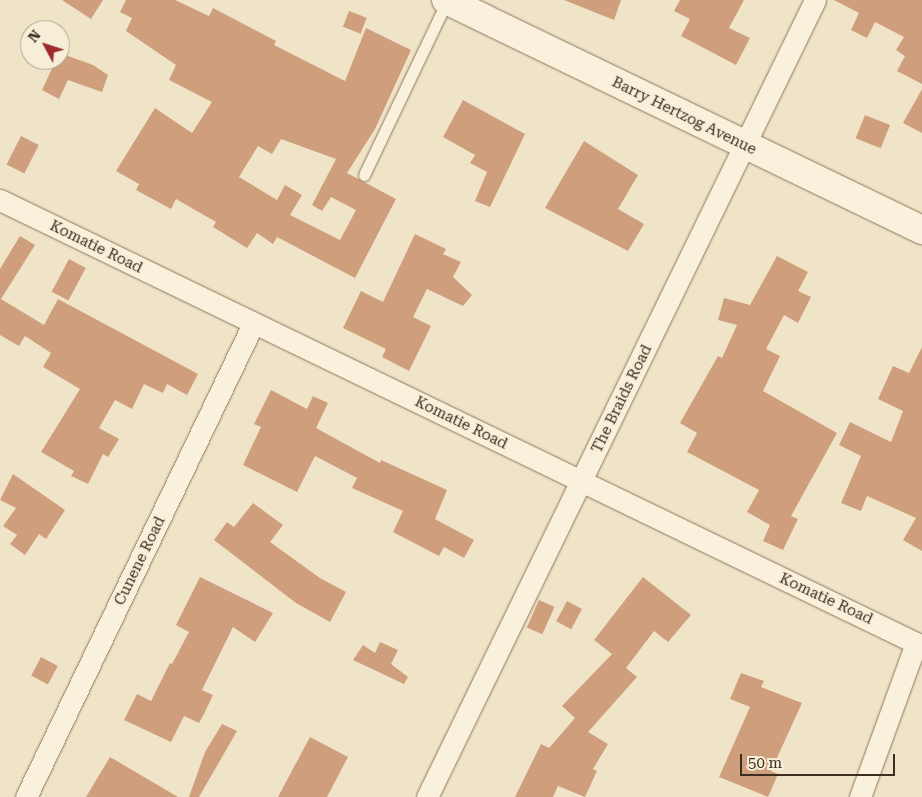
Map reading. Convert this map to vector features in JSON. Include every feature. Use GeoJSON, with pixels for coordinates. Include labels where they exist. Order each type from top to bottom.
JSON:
{"type":"FeatureCollection","features":[{"type":"Feature","properties":{"kind":"main road","name":"Barry Hertzog Avenue"},"geometry":{"type":"LineString","coordinates":[[447,0],[922,230]]}},
{"type":"Feature","properties":{"kind":"street","name":"The Braids Road"},"geometry":{"type":"LineString","coordinates":[[427,797],[815,0]]}},
{"type":"Feature","properties":{"kind":"street","name":"Komatie Road"},"geometry":{"type":"LineString","coordinates":[[0,200],[919,645]]}},
{"type":"Feature","properties":{"kind":"street","name":"Cunene Road"},"geometry":{"type":"LineString","coordinates":[[26,797],[253,324]]}},
{"type":"Feature","properties":{"kind":"street"},"geometry":{"type":"LineString","coordinates":[[860,797],[919,645]]}},
{"type":"Feature","properties":{"kind":"lane"},"geometry":{"type":"LineString","coordinates":[[364,175],[447,0]]}},
{"type":"Feature","properties":{"kind":"building"},"geometry":{"type":"Polygon","coordinates":[[[62,0],[103,0],[91,19],[62,0]]]}},
{"type":"Feature","properties":{"kind":"building"},"geometry":{"type":"Polygon","coordinates":[[[126,0],[175,0],[209,16],[213,8],[276,41],[274,45],[345,81],[366,28],[411,50],[375,129],[347,173],[396,199],[355,278],[277,237],[273,244],[257,233],[247,248],[213,227],[216,222],[176,199],[171,209],[136,190],[139,184],[116,171],[155,108],[192,133],[212,102],[169,80],[176,65],[126,31],[132,18],[120,12],[126,0]],[[281,139],[272,154],[258,146],[239,177],[277,200],[285,185],[302,195],[290,215],[340,240],[356,210],[331,197],[322,211],[312,205],[336,159],[281,139]]]}},
{"type":"Feature","properties":{"kind":"building"},"geometry":{"type":"Polygon","coordinates":[[[564,0],[621,0],[614,20],[564,0]]]}},
{"type":"Feature","properties":{"kind":"building"},"geometry":{"type":"Polygon","coordinates":[[[680,0],[744,0],[729,28],[750,38],[736,65],[681,36],[690,19],[674,11],[680,0]]]}},
{"type":"Feature","properties":{"kind":"building"},"geometry":{"type":"Polygon","coordinates":[[[834,0],[922,0],[922,84],[897,71],[905,56],[896,50],[904,37],[875,22],[867,38],[851,30],[859,13],[834,0]]]}},
{"type":"Feature","properties":{"kind":"building"},"geometry":{"type":"Polygon","coordinates":[[[349,11],[367,18],[361,34],[343,27],[349,11]]]}},
{"type":"Feature","properties":{"kind":"building"},"geometry":{"type":"Polygon","coordinates":[[[70,57],[93,65],[108,75],[102,92],[68,80],[59,99],[42,90],[51,70],[70,70],[70,57]]]}},
{"type":"Feature","properties":{"kind":"building"},"geometry":{"type":"Polygon","coordinates":[[[922,89],[922,133],[903,123],[922,89]]]}},
{"type":"Feature","properties":{"kind":"building"},"geometry":{"type":"Polygon","coordinates":[[[463,100],[525,134],[490,207],[475,201],[487,172],[470,163],[475,155],[443,137],[463,100]]]}},
{"type":"Feature","properties":{"kind":"building"},"geometry":{"type":"Polygon","coordinates":[[[865,115],[890,125],[881,148],[856,138],[865,115]]]}},
{"type":"Feature","properties":{"kind":"building"},"geometry":{"type":"Polygon","coordinates":[[[21,136],[39,145],[24,174],[6,165],[21,136]]]}},
{"type":"Feature","properties":{"kind":"building"},"geometry":{"type":"Polygon","coordinates":[[[584,141],[638,175],[618,209],[644,224],[628,251],[545,208],[584,141]]]}},
{"type":"Feature","properties":{"kind":"building"},"geometry":{"type":"Polygon","coordinates":[[[415,234],[446,249],[443,254],[461,262],[453,277],[472,295],[463,306],[427,289],[413,317],[431,326],[409,371],[382,357],[386,349],[343,328],[361,291],[383,302],[415,234]]]}},
{"type":"Feature","properties":{"kind":"building"},"geometry":{"type":"Polygon","coordinates":[[[20,236],[35,245],[1,299],[44,325],[58,299],[198,374],[187,395],[167,384],[163,393],[144,384],[132,409],[115,400],[99,428],[119,439],[108,457],[103,454],[88,484],[71,476],[74,471],[41,452],[80,389],[43,367],[51,353],[25,336],[19,346],[0,335],[0,269],[20,236]]]}},
{"type":"Feature","properties":{"kind":"building"},"geometry":{"type":"Polygon","coordinates":[[[777,256],[808,272],[798,291],[811,297],[798,323],[784,315],[766,349],[780,356],[763,391],[837,433],[791,516],[798,519],[783,550],[763,541],[770,525],[747,512],[759,490],[687,452],[697,433],[680,423],[718,356],[722,358],[737,325],[718,320],[724,298],[750,305],[777,256]]]}},
{"type":"Feature","properties":{"kind":"building"},"geometry":{"type":"Polygon","coordinates":[[[69,259],[86,268],[68,301],[52,292],[69,259]]]}},
{"type":"Feature","properties":{"kind":"building"},"geometry":{"type":"Polygon","coordinates":[[[922,347],[922,551],[903,540],[916,518],[867,496],[861,511],[841,503],[861,456],[839,445],[850,422],[891,442],[903,411],[878,399],[893,366],[909,373],[922,347]]]}},
{"type":"Feature","properties":{"kind":"building"},"geometry":{"type":"Polygon","coordinates":[[[271,390],[307,409],[313,396],[328,403],[316,428],[380,463],[381,460],[447,490],[435,519],[474,540],[464,558],[444,547],[439,556],[393,532],[403,511],[352,488],[357,478],[315,456],[297,492],[243,465],[261,427],[254,424],[271,390]]]}},
{"type":"Feature","properties":{"kind":"building"},"geometry":{"type":"Polygon","coordinates":[[[13,474],[65,510],[46,539],[39,534],[25,555],[10,544],[17,535],[3,526],[16,508],[0,500],[13,474]]]}},
{"type":"Feature","properties":{"kind":"building"},"geometry":{"type":"Polygon","coordinates":[[[253,503],[283,525],[270,542],[320,578],[346,592],[330,622],[296,603],[214,540],[227,522],[234,527],[253,503]]]}},
{"type":"Feature","properties":{"kind":"building"},"geometry":{"type":"Polygon","coordinates":[[[200,577],[273,613],[255,642],[233,627],[202,690],[213,695],[204,714],[199,723],[184,716],[171,742],[124,720],[137,694],[151,701],[170,663],[172,664],[189,632],[176,625],[200,577]]]}},
{"type":"Feature","properties":{"kind":"building"},"geometry":{"type":"Polygon","coordinates":[[[643,577],[691,615],[668,642],[654,631],[626,668],[637,677],[588,732],[608,744],[593,769],[597,771],[585,797],[558,786],[553,797],[515,797],[541,744],[549,748],[575,718],[562,706],[612,654],[594,640],[643,577]]]}},
{"type":"Feature","properties":{"kind":"building"},"geometry":{"type":"Polygon","coordinates":[[[539,600],[555,607],[542,634],[527,627],[539,600]]]}},
{"type":"Feature","properties":{"kind":"building"},"geometry":{"type":"Polygon","coordinates":[[[567,601],[582,609],[571,629],[556,621],[567,601]]]}},
{"type":"Feature","properties":{"kind":"building"},"geometry":{"type":"Polygon","coordinates":[[[380,642],[398,650],[391,664],[408,677],[404,684],[353,660],[363,645],[375,653],[380,642]]]}},
{"type":"Feature","properties":{"kind":"building"},"geometry":{"type":"Polygon","coordinates":[[[41,657],[58,666],[48,684],[31,676],[41,657]]]}},
{"type":"Feature","properties":{"kind":"building"},"geometry":{"type":"Polygon","coordinates":[[[741,673],[764,681],[761,687],[802,703],[771,771],[778,774],[768,797],[719,777],[750,707],[730,699],[741,673]]]}},
{"type":"Feature","properties":{"kind":"building"},"geometry":{"type":"Polygon","coordinates":[[[222,724],[237,731],[199,797],[189,797],[205,752],[222,724]]]}},
{"type":"Feature","properties":{"kind":"building"},"geometry":{"type":"Polygon","coordinates":[[[310,737],[348,757],[327,797],[278,797],[310,737]]]}},
{"type":"Feature","properties":{"kind":"building"},"geometry":{"type":"Polygon","coordinates":[[[110,757],[178,797],[86,797],[110,757]]]}}]}
